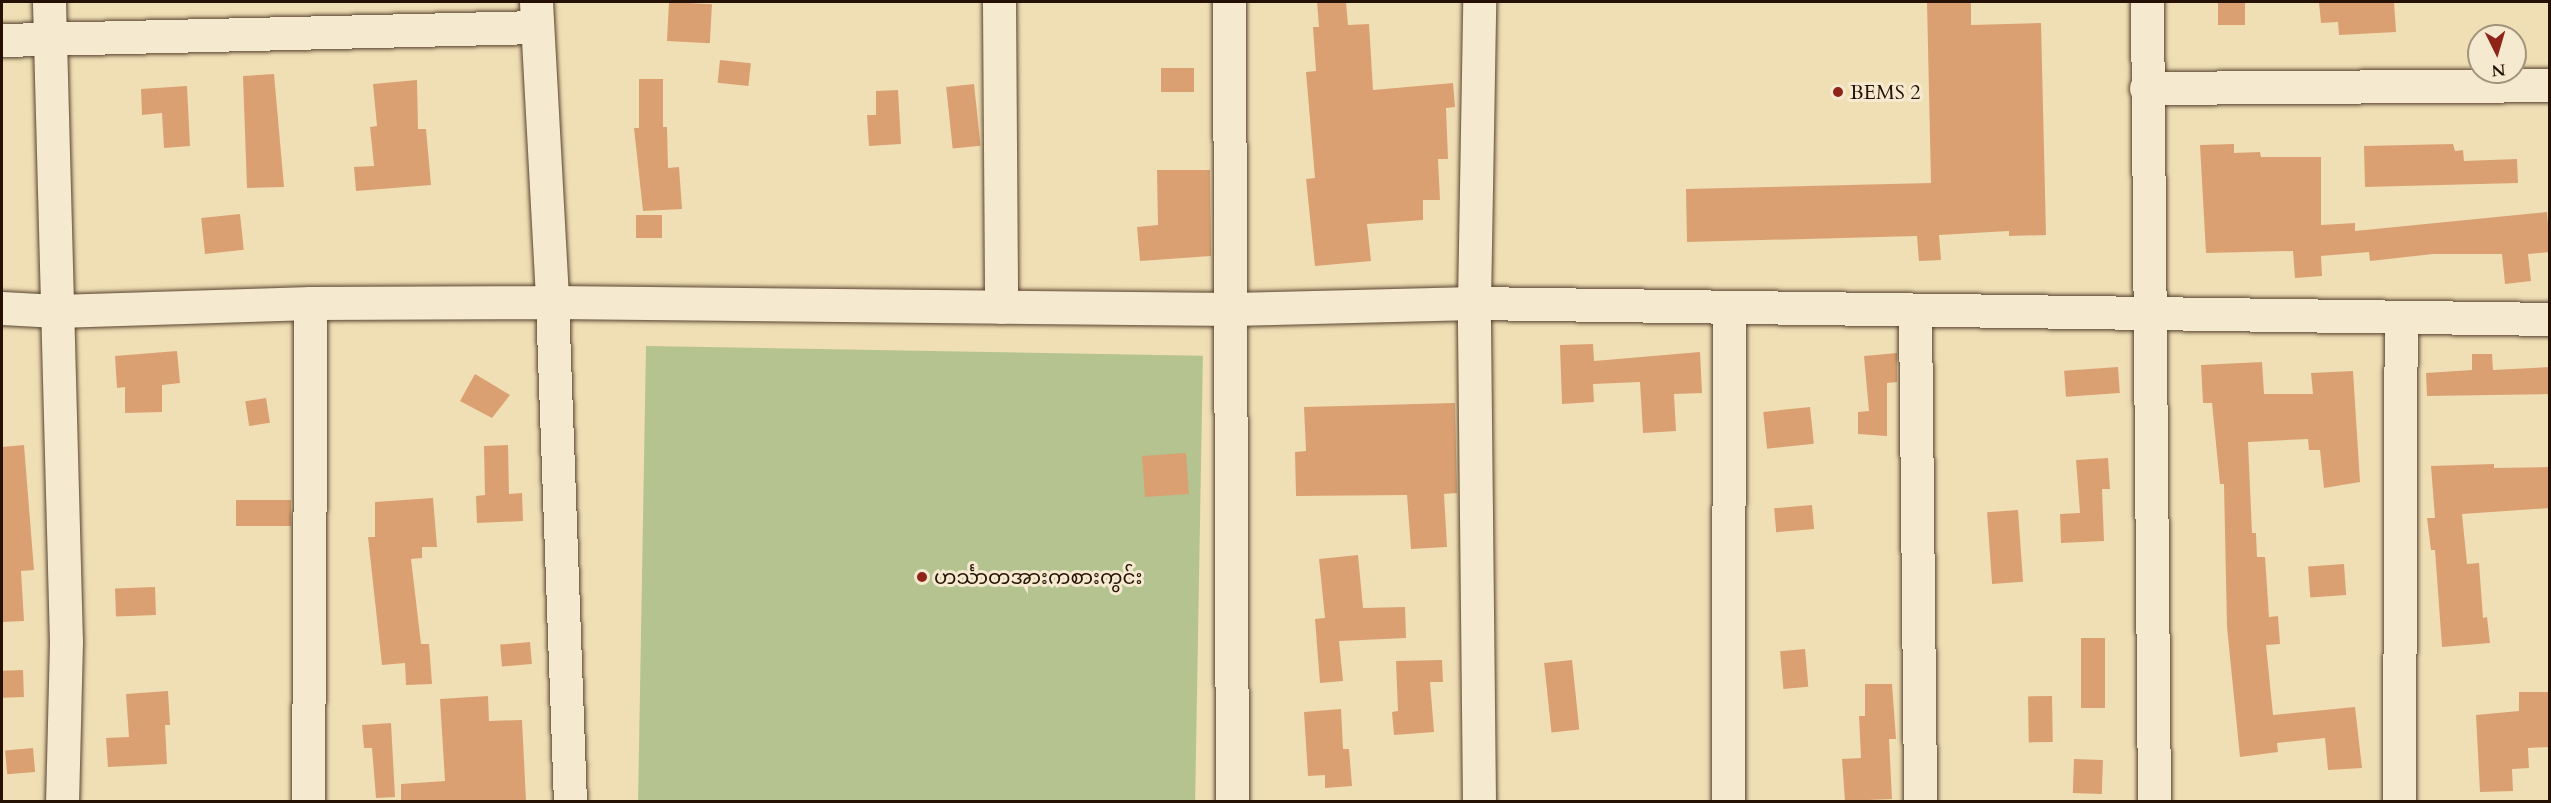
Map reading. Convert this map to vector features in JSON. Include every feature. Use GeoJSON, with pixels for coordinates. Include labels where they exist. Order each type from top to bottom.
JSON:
{"type":"FeatureCollection","features":[{"type":"Feature","properties":{"kind":"street"},"geometry":{"type":"LineString","coordinates":[[49,2],[66,641],[62,801]]}},
{"type":"Feature","properties":{"kind":"street"},"geometry":{"type":"LineString","coordinates":[[999,2],[1001,307]]}},
{"type":"Feature","properties":{"kind":"street"},"geometry":{"type":"LineString","coordinates":[[1229,2],[1233,309],[1232,801]]}},
{"type":"Feature","properties":{"kind":"street"},"geometry":{"type":"LineString","coordinates":[[1479,2],[1474,303],[1479,801]]}},
{"type":"Feature","properties":{"kind":"street"},"geometry":{"type":"LineString","coordinates":[[2147,2],[2154,801]]}},
{"type":"Feature","properties":{"kind":"street"},"geometry":{"type":"LineString","coordinates":[[2,40],[50,41],[536,14],[552,302],[570,801]]}},
{"type":"Feature","properties":{"kind":"street"},"geometry":{"type":"LineString","coordinates":[[2146,88],[2550,85]]}},
{"type":"Feature","properties":{"kind":"street"},"geometry":{"type":"LineString","coordinates":[[2,308],[57,311],[311,303],[552,302],[1233,309],[1474,303],[1915,313],[2150,314],[2402,320],[2550,319]]}},
{"type":"Feature","properties":{"kind":"street"},"geometry":{"type":"LineString","coordinates":[[308,801],[311,303]]}},
{"type":"Feature","properties":{"kind":"street"},"geometry":{"type":"LineString","coordinates":[[1728,801],[1729,307]]}},
{"type":"Feature","properties":{"kind":"street"},"geometry":{"type":"LineString","coordinates":[[1915,313],[1920,801]]}},
{"type":"Feature","properties":{"kind":"street"},"geometry":{"type":"LineString","coordinates":[[2399,801],[2402,320]]}},
{"type":"Feature","properties":{"kind":"green space","name":"ဟင်္သာတအားကစားကွင်း"},"geometry":{"type":"Polygon","coordinates":[[[646,346],[1203,356],[1195,802],[638,802],[646,346]]]}},
{"type":"Feature","properties":{"kind":"building"},"geometry":{"type":"Polygon","coordinates":[[[669,2],[712,4],[710,43],[667,41],[669,2]]]}},
{"type":"Feature","properties":{"kind":"building"},"geometry":{"type":"Polygon","coordinates":[[[1317,2],[1346,2],[1348,25],[1369,24],[1373,90],[1453,83],[1455,107],[1446,108],[1448,159],[1438,159],[1440,200],[1423,200],[1423,220],[1367,224],[1371,261],[1315,266],[1306,179],[1315,178],[1306,72],[1316,71],[1313,27],[1319,27],[1317,2]]]}},
{"type":"Feature","properties":{"kind":"building"},"geometry":{"type":"Polygon","coordinates":[[[1927,2],[1971,2],[1971,25],[2041,23],[2046,235],[2009,236],[2009,231],[1939,235],[1941,260],[1919,261],[1917,236],[1687,242],[1686,189],[1931,183],[1927,2]]]}},
{"type":"Feature","properties":{"kind":"building"},"geometry":{"type":"Polygon","coordinates":[[[2218,2],[2245,2],[2245,25],[2218,25],[2218,2]]]}},
{"type":"Feature","properties":{"kind":"building"},"geometry":{"type":"Polygon","coordinates":[[[2319,2],[2394,2],[2396,32],[2339,35],[2338,22],[2321,23],[2319,2]]]}},
{"type":"Feature","properties":{"kind":"building"},"geometry":{"type":"Polygon","coordinates":[[[720,60],[751,63],[748,86],[718,83],[720,60]]]}},
{"type":"Feature","properties":{"kind":"building"},"geometry":{"type":"Polygon","coordinates":[[[1161,68],[1194,68],[1194,92],[1161,92],[1161,68]]]}},
{"type":"Feature","properties":{"kind":"building"},"geometry":{"type":"Polygon","coordinates":[[[274,74],[284,187],[247,188],[243,76],[274,74]]]}},
{"type":"Feature","properties":{"kind":"building"},"geometry":{"type":"Polygon","coordinates":[[[639,79],[663,79],[663,127],[667,127],[668,168],[679,167],[682,209],[643,211],[634,128],[639,128],[639,79]]]}},
{"type":"Feature","properties":{"kind":"building"},"geometry":{"type":"Polygon","coordinates":[[[417,80],[418,129],[426,129],[431,185],[356,191],[354,167],[374,166],[370,127],[377,126],[373,84],[417,80]]]}},
{"type":"Feature","properties":{"kind":"building"},"geometry":{"type":"Polygon","coordinates":[[[974,84],[980,146],[953,149],[946,87],[974,84]]]}},
{"type":"Feature","properties":{"kind":"building"},"geometry":{"type":"Polygon","coordinates":[[[187,86],[190,146],[164,148],[162,113],[142,115],[141,89],[187,86]]]}},
{"type":"Feature","properties":{"kind":"building"},"geometry":{"type":"Polygon","coordinates":[[[898,90],[901,144],[869,146],[867,115],[876,115],[876,91],[898,90]]]}},
{"type":"Feature","properties":{"kind":"building"},"geometry":{"type":"Polygon","coordinates":[[[2234,144],[2234,153],[2260,152],[2261,157],[2321,157],[2321,225],[2355,223],[2355,231],[2547,212],[2550,252],[2528,254],[2531,281],[2505,284],[2502,254],[2433,254],[2370,261],[2369,252],[2321,256],[2322,276],[2295,278],[2293,251],[2206,253],[2200,145],[2234,144]]]}},
{"type":"Feature","properties":{"kind":"building"},"geometry":{"type":"Polygon","coordinates":[[[2453,144],[2455,151],[2463,150],[2464,161],[2517,159],[2518,183],[2365,187],[2364,146],[2453,144]]]}},
{"type":"Feature","properties":{"kind":"building"},"geometry":{"type":"Polygon","coordinates":[[[1157,170],[1210,170],[1211,256],[1140,261],[1137,227],[1158,225],[1157,170]]]}},
{"type":"Feature","properties":{"kind":"building"},"geometry":{"type":"Polygon","coordinates":[[[240,214],[244,250],[205,254],[201,218],[240,214]]]}},
{"type":"Feature","properties":{"kind":"building"},"geometry":{"type":"Polygon","coordinates":[[[636,215],[662,215],[662,238],[636,238],[636,215]]]}},
{"type":"Feature","properties":{"kind":"building"},"geometry":{"type":"Polygon","coordinates":[[[1593,344],[1594,361],[1700,352],[1702,393],[1674,394],[1676,431],[1643,433],[1640,382],[1593,384],[1594,402],[1562,404],[1560,345],[1593,344]]]}},
{"type":"Feature","properties":{"kind":"building"},"geometry":{"type":"Polygon","coordinates":[[[177,351],[180,383],[162,385],[162,412],[125,413],[125,387],[117,388],[115,356],[177,351]]]}},
{"type":"Feature","properties":{"kind":"building"},"geometry":{"type":"Polygon","coordinates":[[[1897,353],[1897,382],[1887,383],[1887,436],[1858,434],[1858,412],[1869,411],[1864,356],[1897,353]]]}},
{"type":"Feature","properties":{"kind":"building"},"geometry":{"type":"Polygon","coordinates":[[[2472,354],[2492,354],[2493,370],[2550,367],[2550,394],[2427,396],[2426,373],[2472,370],[2472,354]]]}},
{"type":"Feature","properties":{"kind":"building"},"geometry":{"type":"Polygon","coordinates":[[[2262,362],[2264,394],[2313,394],[2311,373],[2353,371],[2360,482],[2324,488],[2320,450],[2309,450],[2308,439],[2248,442],[2252,533],[2256,533],[2257,557],[2265,557],[2269,617],[2278,616],[2280,644],[2266,645],[2273,715],[2355,707],[2362,768],[2328,770],[2325,738],[2277,743],[2278,752],[2240,757],[2227,627],[2224,484],[2220,484],[2212,403],[2203,403],[2201,365],[2262,362]]]}},
{"type":"Feature","properties":{"kind":"building"},"geometry":{"type":"Polygon","coordinates":[[[2118,367],[2120,393],[2066,397],[2064,371],[2118,367]]]}},
{"type":"Feature","properties":{"kind":"building"},"geometry":{"type":"Polygon","coordinates":[[[475,374],[510,395],[492,418],[460,401],[475,374]]]}},
{"type":"Feature","properties":{"kind":"building"},"geometry":{"type":"Polygon","coordinates":[[[266,398],[270,423],[249,426],[245,401],[266,398]]]}},
{"type":"Feature","properties":{"kind":"building"},"geometry":{"type":"Polygon","coordinates":[[[1455,403],[1457,493],[1444,494],[1447,547],[1411,549],[1407,495],[1296,496],[1295,452],[1306,451],[1304,407],[1455,403]]]}},
{"type":"Feature","properties":{"kind":"building"},"geometry":{"type":"Polygon","coordinates":[[[1810,407],[1814,444],[1767,449],[1763,412],[1810,407]]]}},
{"type":"Feature","properties":{"kind":"building"},"geometry":{"type":"Polygon","coordinates":[[[24,445],[34,570],[21,571],[24,621],[2,622],[2,447],[24,445]]]}},
{"type":"Feature","properties":{"kind":"building"},"geometry":{"type":"Polygon","coordinates":[[[508,445],[509,494],[522,493],[523,521],[477,523],[476,496],[485,495],[484,446],[508,445]]]}},
{"type":"Feature","properties":{"kind":"building"},"geometry":{"type":"Polygon","coordinates":[[[1186,453],[1189,494],[1145,497],[1142,456],[1186,453]]]}},
{"type":"Feature","properties":{"kind":"building"},"geometry":{"type":"Polygon","coordinates":[[[2108,458],[2110,489],[2102,489],[2104,541],[2061,543],[2060,514],[2080,513],[2076,460],[2108,458]]]}},
{"type":"Feature","properties":{"kind":"building"},"geometry":{"type":"Polygon","coordinates":[[[2494,464],[2494,468],[2550,467],[2550,508],[2462,514],[2467,564],[2479,563],[2483,618],[2487,617],[2490,643],[2442,647],[2435,550],[2431,550],[2427,518],[2435,518],[2431,466],[2494,464]]]}},
{"type":"Feature","properties":{"kind":"building"},"geometry":{"type":"Polygon","coordinates":[[[433,498],[437,547],[422,547],[422,558],[411,559],[421,644],[429,644],[432,684],[406,685],[405,663],[382,665],[368,537],[375,537],[375,502],[433,498]]]}},
{"type":"Feature","properties":{"kind":"building"},"geometry":{"type":"Polygon","coordinates":[[[236,500],[291,500],[291,526],[236,526],[236,500]]]}},
{"type":"Feature","properties":{"kind":"building"},"geometry":{"type":"Polygon","coordinates":[[[1812,505],[1814,529],[1776,532],[1774,508],[1812,505]]]}},
{"type":"Feature","properties":{"kind":"building"},"geometry":{"type":"Polygon","coordinates":[[[2018,510],[2023,582],[1992,584],[1987,512],[2018,510]]]}},
{"type":"Feature","properties":{"kind":"building"},"geometry":{"type":"Polygon","coordinates":[[[1358,555],[1363,608],[1405,607],[1406,638],[1339,641],[1343,681],[1320,683],[1315,619],[1325,618],[1319,559],[1358,555]]]}},
{"type":"Feature","properties":{"kind":"building"},"geometry":{"type":"Polygon","coordinates":[[[2344,564],[2346,595],[2310,597],[2308,567],[2344,564]]]}},
{"type":"Feature","properties":{"kind":"building"},"geometry":{"type":"Polygon","coordinates":[[[155,587],[156,615],[116,616],[115,588],[155,587]]]}},
{"type":"Feature","properties":{"kind":"building"},"geometry":{"type":"Polygon","coordinates":[[[2081,638],[2105,638],[2105,708],[2081,708],[2081,638]]]}},
{"type":"Feature","properties":{"kind":"building"},"geometry":{"type":"Polygon","coordinates":[[[530,642],[532,664],[502,667],[500,645],[530,642]]]}},
{"type":"Feature","properties":{"kind":"building"},"geometry":{"type":"Polygon","coordinates":[[[1805,649],[1808,687],[1783,689],[1780,651],[1805,649]]]}},
{"type":"Feature","properties":{"kind":"building"},"geometry":{"type":"Polygon","coordinates":[[[1442,660],[1443,682],[1430,682],[1434,732],[1394,735],[1392,712],[1398,711],[1396,661],[1442,660]]]}},
{"type":"Feature","properties":{"kind":"building"},"geometry":{"type":"Polygon","coordinates":[[[1572,660],[1579,730],[1551,733],[1544,663],[1572,660]]]}},
{"type":"Feature","properties":{"kind":"building"},"geometry":{"type":"Polygon","coordinates":[[[23,670],[24,697],[3,698],[2,671],[23,670]]]}},
{"type":"Feature","properties":{"kind":"building"},"geometry":{"type":"Polygon","coordinates":[[[1865,684],[1892,684],[1896,739],[1889,739],[1892,799],[1845,801],[1842,759],[1861,758],[1859,716],[1865,716],[1865,684]]]}},
{"type":"Feature","properties":{"kind":"building"},"geometry":{"type":"Polygon","coordinates":[[[168,691],[170,725],[165,725],[167,764],[108,767],[106,738],[129,737],[126,694],[168,691]]]}},
{"type":"Feature","properties":{"kind":"building"},"geometry":{"type":"Polygon","coordinates":[[[2519,692],[2550,692],[2550,747],[2528,748],[2529,768],[2512,769],[2513,791],[2480,792],[2476,715],[2519,711],[2519,692]]]}},
{"type":"Feature","properties":{"kind":"building"},"geometry":{"type":"Polygon","coordinates":[[[488,696],[489,721],[522,720],[526,801],[401,801],[401,784],[445,781],[440,699],[488,696]]]}},
{"type":"Feature","properties":{"kind":"building"},"geometry":{"type":"Polygon","coordinates":[[[2028,696],[2052,696],[2053,742],[2029,742],[2028,696]]]}},
{"type":"Feature","properties":{"kind":"building"},"geometry":{"type":"Polygon","coordinates":[[[1341,709],[1343,749],[1349,749],[1352,786],[1325,788],[1325,775],[1308,776],[1304,712],[1341,709]]]}},
{"type":"Feature","properties":{"kind":"building"},"geometry":{"type":"Polygon","coordinates":[[[391,723],[395,797],[376,798],[372,748],[364,748],[362,725],[391,723]]]}},
{"type":"Feature","properties":{"kind":"building"},"geometry":{"type":"Polygon","coordinates":[[[33,748],[35,772],[7,774],[5,750],[33,748]]]}},
{"type":"Feature","properties":{"kind":"building"},"geometry":{"type":"Polygon","coordinates":[[[2074,759],[2103,760],[2102,794],[2073,793],[2074,759]]]}},
{"type":"Feature","properties":{"kind":"place","name":"BEMS 2"},"geometry":{"type":"Point","coordinates":[1838,92]}},
{"type":"Feature","properties":{"kind":"place","name":"ဟင်္သာတအားကစားကွင်း"},"geometry":{"type":"Point","coordinates":[922,577]}}]}
